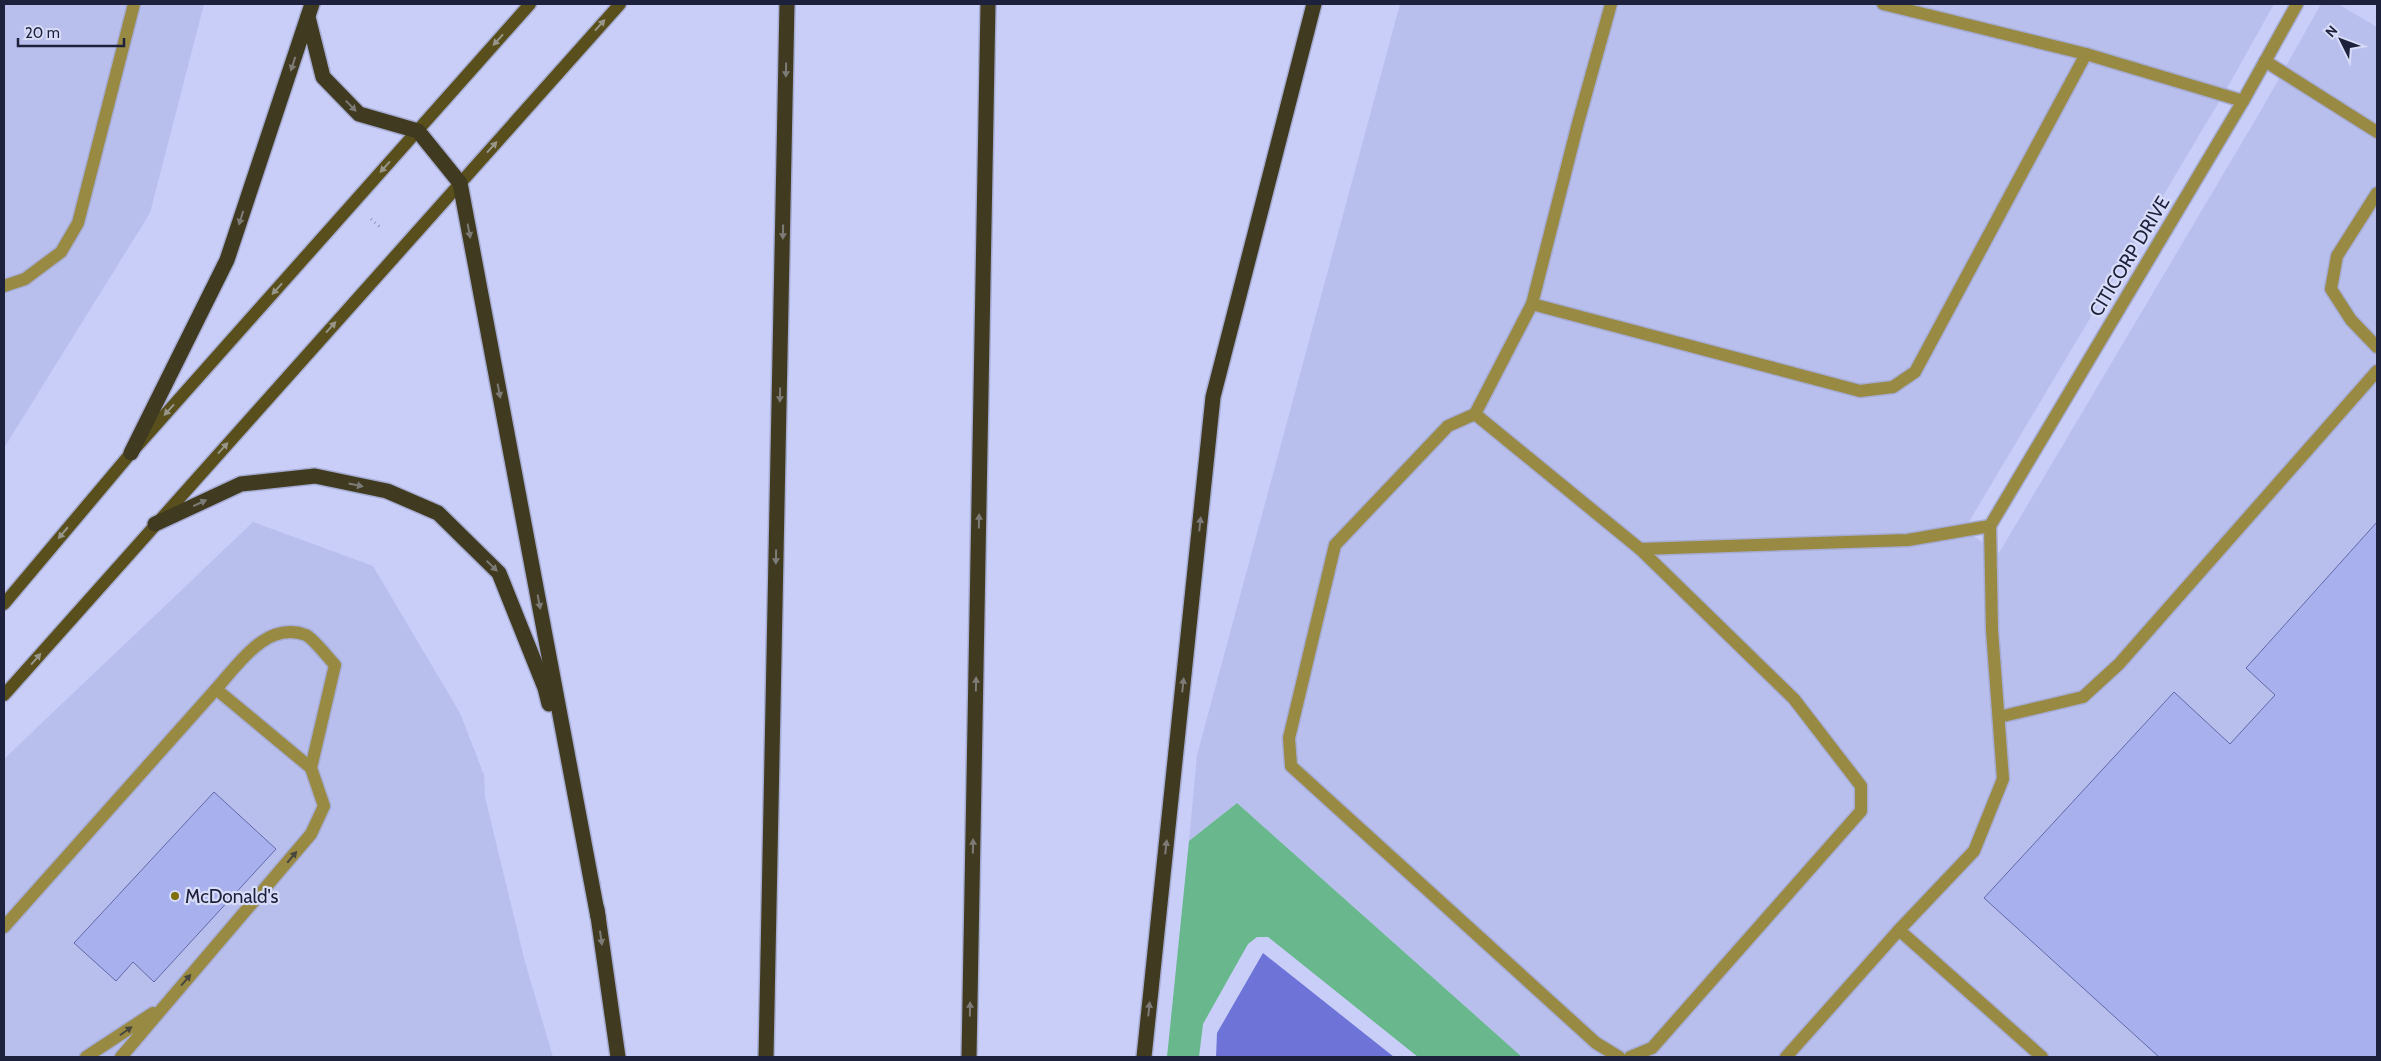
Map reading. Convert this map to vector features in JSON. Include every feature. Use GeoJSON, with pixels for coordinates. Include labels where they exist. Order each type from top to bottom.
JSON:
{"type":"FeatureCollection","features":[{"type":"Feature","properties":{"kind":"highway"},"geometry":{"type":"LineString","coordinates":[[766,1057],[788,4]]}},
{"type":"Feature","properties":{"kind":"highway"},"geometry":{"type":"LineString","coordinates":[[969,1057],[988,4]]}},
{"type":"Feature","properties":{"kind":"highway"},"geometry":{"type":"LineString","coordinates":[[1144,1057],[1213,397],[1314,4]]}},
{"type":"Feature","properties":{"kind":"highway"},"geometry":{"type":"LineString","coordinates":[[310,11],[323,77],[359,114],[418,131],[460,183],[598,917],[618,1057]]}},
{"type":"Feature","properties":{"kind":"highway"},"geometry":{"type":"LineString","coordinates":[[131,454],[227,260],[310,11]]}},
{"type":"Feature","properties":{"kind":"highway"},"geometry":{"type":"LineString","coordinates":[[155,524],[241,484],[315,476],[387,491],[438,513],[499,574],[538,670],[545,688],[598,917]]}},
{"type":"Feature","properties":{"kind":"main road"},"geometry":{"type":"LineString","coordinates":[[4,604],[131,454],[530,4]]}},
{"type":"Feature","properties":{"kind":"main road"},"geometry":{"type":"LineString","coordinates":[[4,696],[155,524],[620,4]]}},
{"type":"Feature","properties":{"kind":"street"},"geometry":{"type":"LineString","coordinates":[[4,286],[25,278],[61,252],[78,223],[134,4]]}},
{"type":"Feature","properties":{"kind":"street"},"geometry":{"type":"LineString","coordinates":[[1612,4],[1578,123],[1532,304],[1475,414],[1448,426],[1335,545],[1289,738],[1291,766],[1596,1043],[1619,1057]]}},
{"type":"Feature","properties":{"kind":"street"},"geometry":{"type":"LineString","coordinates":[[1883,4],[2086,54],[2243,101]]}},
{"type":"Feature","properties":{"kind":"street","name":"CITICORP DRIVE"},"geometry":{"type":"LineString","coordinates":[[1990,526],[2243,101],[2297,4]]}},
{"type":"Feature","properties":{"kind":"street"},"geometry":{"type":"LineString","coordinates":[[1532,304],[1860,391],[1893,387],[1915,372],[2086,54]]}},
{"type":"Feature","properties":{"kind":"street"},"geometry":{"type":"LineString","coordinates":[[2265,61],[2377,132]]}},
{"type":"Feature","properties":{"kind":"street"},"geometry":{"type":"LineString","coordinates":[[2377,193],[2337,256],[2331,289],[2350,320],[2377,347]]}},
{"type":"Feature","properties":{"kind":"street"},"geometry":{"type":"LineString","coordinates":[[1999,717],[2083,697],[2105,677],[2126,657],[2377,371]]}},
{"type":"Feature","properties":{"kind":"street"},"geometry":{"type":"LineString","coordinates":[[1475,414],[1640,549],[1794,699],[1861,786],[1861,811],[1652,1048],[1630,1057]]}},
{"type":"Feature","properties":{"kind":"street"},"geometry":{"type":"LineString","coordinates":[[1640,549],[1908,540],[1990,526],[1992,630],[2004,778],[1974,851],[1899,930],[1786,1057]]}},
{"type":"Feature","properties":{"kind":"street"},"geometry":{"type":"LineString","coordinates":[[4,927],[258,642],[280,632],[306,635],[336,666],[311,768]]}},
{"type":"Feature","properties":{"kind":"street"},"geometry":{"type":"LineString","coordinates":[[121,1057],[311,834],[324,806],[311,768],[216,689]]}},
{"type":"Feature","properties":{"kind":"street"},"geometry":{"type":"LineString","coordinates":[[1899,930],[2042,1057]]}},
{"type":"Feature","properties":{"kind":"street"},"geometry":{"type":"LineString","coordinates":[[86,1057],[166,1004]]}},
{"type":"Feature","properties":{"kind":"shaded area"},"geometry":{"type":"Polygon","coordinates":[[[4,4],[204,4],[150,213],[4,448],[4,4]]]}},
{"type":"Feature","properties":{"kind":"shaded area"},"geometry":{"type":"Polygon","coordinates":[[[1400,4],[2274,4],[2226,90],[1964,530],[1999,553],[2260,112],[2321,4],[2338,4],[2377,27],[2377,1057],[1522,1057],[1237,803],[1189,841],[1197,755],[1400,4]]]}},
{"type":"Feature","properties":{"kind":"shaded area"},"geometry":{"type":"Polygon","coordinates":[[[253,522],[373,566],[460,713],[484,775],[485,797],[525,962],[553,1057],[4,1057],[4,759],[253,522]]]}},
{"type":"Feature","properties":{"kind":"shaded area"},"geometry":{"type":"Polygon","coordinates":[[[1263,953],[1394,1057],[1216,1057],[1217,1033],[1263,953]]]}},
{"type":"Feature","properties":{"kind":"green space"},"geometry":{"type":"Polygon","coordinates":[[[1237,803],[1522,1057],[1418,1057],[1268,937],[1257,937],[1248,944],[1203,1024],[1199,1057],[1167,1057],[1189,841],[1237,803]]]}},
{"type":"Feature","properties":{"kind":"building"},"geometry":{"type":"Polygon","coordinates":[[[2377,522],[2377,1057],[2159,1057],[1984,898],[2174,692],[2230,744],[2275,695],[2246,668],[2377,522]]]}},
{"type":"Feature","properties":{"kind":"building","name":"McDonald's"},"geometry":{"type":"Polygon","coordinates":[[[214,792],[276,849],[154,982],[133,962],[116,981],[74,943],[214,792]]]}},
{"type":"Feature","properties":{"kind":"place","name":"McDonald's"},"geometry":{"type":"Point","coordinates":[175,896]}}]}
